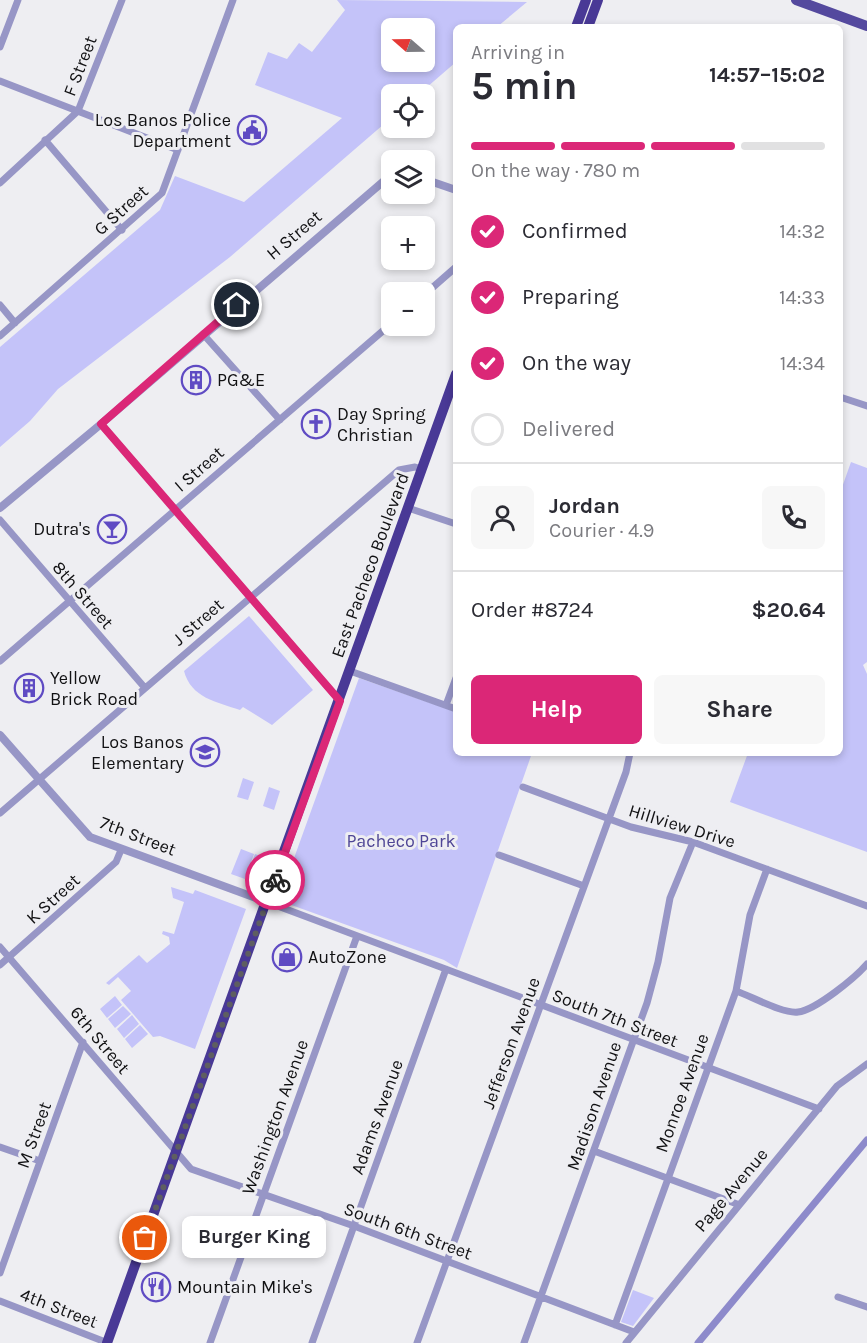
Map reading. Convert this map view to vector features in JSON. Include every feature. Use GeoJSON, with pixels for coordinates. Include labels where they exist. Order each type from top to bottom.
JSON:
{"type":"FeatureCollection","features":[{"type":"Feature","properties":{"kind":"highway"},"geometry":{"type":"LineString","coordinates":[[577,24],[586,0]]}},
{"type":"Feature","properties":{"kind":"highway"},"geometry":{"type":"LineString","coordinates":[[589,24],[598,0]]}},
{"type":"Feature","properties":{"kind":"highway","name":"East Pacheco Boulevard"},"geometry":{"type":"LineString","coordinates":[[107,1343],[453,382]]}},
{"type":"Feature","properties":{"kind":"main road"},"geometry":{"type":"LineString","coordinates":[[796,0],[867,26]]}},
{"type":"Feature","properties":{"kind":"street"},"geometry":{"type":"LineString","coordinates":[[0,47],[18,0]]}},
{"type":"Feature","properties":{"kind":"street","name":"F Street"},"geometry":{"type":"LineString","coordinates":[[0,183],[78,111],[122,0]]}},
{"type":"Feature","properties":{"kind":"street","name":"G Street"},"geometry":{"type":"LineString","coordinates":[[0,336],[162,193],[233,0]]}},
{"type":"Feature","properties":{"kind":"street"},"geometry":{"type":"LineString","coordinates":[[0,81],[178,150]]}},
{"type":"Feature","properties":{"kind":"street"},"geometry":{"type":"LineString","coordinates":[[45,140],[122,230]]}},
{"type":"Feature","properties":{"kind":"street","name":"H Street"},"geometry":{"type":"LineString","coordinates":[[0,508],[381,183]]}},
{"type":"Feature","properties":{"kind":"street"},"geometry":{"type":"LineString","coordinates":[[435,183],[453,189]]}},
{"type":"Feature","properties":{"kind":"street"},"geometry":{"type":"LineString","coordinates":[[435,286],[453,271]]}},
{"type":"Feature","properties":{"kind":"street"},"geometry":{"type":"LineString","coordinates":[[0,305],[15,323]]}},
{"type":"Feature","properties":{"kind":"street","name":"I Street"},"geometry":{"type":"LineString","coordinates":[[0,661],[381,333]]}},
{"type":"Feature","properties":{"kind":"street"},"geometry":{"type":"LineString","coordinates":[[203,334],[280,420]]}},
{"type":"Feature","properties":{"kind":"street"},"geometry":{"type":"LineString","coordinates":[[843,398],[867,406]]}},
{"type":"Feature","properties":{"kind":"street"},"geometry":{"type":"LineString","coordinates":[[101,424],[340,701]]}},
{"type":"Feature","properties":{"kind":"street","name":"J Street"},"geometry":{"type":"LineString","coordinates":[[0,813],[399,471],[415,467],[422,469]]}},
{"type":"Feature","properties":{"kind":"street"},"geometry":{"type":"LineString","coordinates":[[408,508],[453,523]]}},
{"type":"Feature","properties":{"kind":"street","name":"8th Street"},"geometry":{"type":"LineString","coordinates":[[0,520],[145,688]]}},
{"type":"Feature","properties":{"kind":"street"},"geometry":{"type":"LineString","coordinates":[[350,671],[453,708]]}},
{"type":"Feature","properties":{"kind":"street"},"geometry":{"type":"LineString","coordinates":[[446,705],[453,686]]}},
{"type":"Feature","properties":{"kind":"street","name":"7th Street"},"geometry":{"type":"LineString","coordinates":[[0,735],[90,837],[267,902]]}},
{"type":"Feature","properties":{"kind":"street","name":"Jefferson Avenue"},"geometry":{"type":"LineString","coordinates":[[417,1343],[609,819],[629,756]]}},
{"type":"Feature","properties":{"kind":"street","name":"Hillview Drive"},"geometry":{"type":"LineString","coordinates":[[523,787],[609,819],[693,842],[867,906]]}},
{"type":"Feature","properties":{"kind":"street","name":"Madison Avenue"},"geometry":{"type":"LineString","coordinates":[[524,1343],[652,986],[670,898],[693,842]]}},
{"type":"Feature","properties":{"kind":"street","name":"K Street"},"geometry":{"type":"LineString","coordinates":[[0,965],[116,862],[121,850]]}},
{"type":"Feature","properties":{"kind":"street"},"geometry":{"type":"LineString","coordinates":[[499,855],[584,886]]}},
{"type":"Feature","properties":{"kind":"street","name":"Monroe Avenue"},"geometry":{"type":"LineString","coordinates":[[615,1325],[706,1068],[736,991],[750,915],[767,869]]}},
{"type":"Feature","properties":{"kind":"street","name":"South 7th Street"},"geometry":{"type":"LineString","coordinates":[[267,902],[819,1109]]}},
{"type":"Feature","properties":{"kind":"street","name":"Washington Avenue"},"geometry":{"type":"LineString","coordinates":[[210,1343],[357,936]]}},
{"type":"Feature","properties":{"kind":"street","name":"6th Street"},"geometry":{"type":"LineString","coordinates":[[0,948],[83,1042],[176,1154]]}},
{"type":"Feature","properties":{"kind":"street"},"geometry":{"type":"LineString","coordinates":[[736,991],[790,1011],[799,1012],[820,1002],[867,964]]}},
{"type":"Feature","properties":{"kind":"street","name":"Adams Avenue"},"geometry":{"type":"LineString","coordinates":[[312,1343],[446,969]]}},
{"type":"Feature","properties":{"kind":"street","name":"M Street"},"geometry":{"type":"LineString","coordinates":[[0,1273],[83,1042]]}},
{"type":"Feature","properties":{"kind":"street","name":"Page Avenue"},"geometry":{"type":"LineString","coordinates":[[626,1343],[737,1204],[837,1086],[867,1064]]}},
{"type":"Feature","properties":{"kind":"street"},"geometry":{"type":"LineString","coordinates":[[0,1147],[40,1161]]}},
{"type":"Feature","properties":{"kind":"street"},"geometry":{"type":"LineString","coordinates":[[594,1151],[737,1204]]}},
{"type":"Feature","properties":{"kind":"street","name":"South 6th Street"},"geometry":{"type":"LineString","coordinates":[[176,1154],[191,1169],[354,1226],[634,1332]]}},
{"type":"Feature","properties":{"kind":"street"},"geometry":{"type":"LineString","coordinates":[[838,1297],[867,1307]]}},
{"type":"Feature","properties":{"kind":"street","name":"4th Street"},"geometry":{"type":"LineString","coordinates":[[0,1301],[107,1343]]}},
{"type":"Feature","properties":{"kind":"green space"},"geometry":{"type":"Polygon","coordinates":[[[337,0],[527,2],[501,24],[453,24],[453,65],[431,84],[381,84],[381,127],[230,257],[58,389],[30,421],[0,447],[0,347],[160,210],[175,176],[244,202],[342,118],[255,85],[268,52],[287,59],[299,43],[312,52],[345,10],[337,0]]]}},
{"type":"Feature","properties":{"kind":"green space"},"geometry":{"type":"Polygon","coordinates":[[[851,462],[867,468],[867,662],[863,665],[867,674],[867,852],[730,802],[747,756],[843,756],[843,485],[851,462]]]}},
{"type":"Feature","properties":{"kind":"green space"},"geometry":{"type":"Polygon","coordinates":[[[249,616],[313,690],[272,725],[243,707],[240,710],[206,698],[192,687],[184,671],[249,616]]]}},
{"type":"Feature","properties":{"kind":"green space","name":"Pacheco Park"},"geometry":{"type":"Polygon","coordinates":[[[359,678],[453,711],[453,756],[531,756],[457,968],[444,960],[283,902],[280,897],[359,678]]]}},
{"type":"Feature","properties":{"kind":"green space"},"geometry":{"type":"Polygon","coordinates":[[[243,778],[254,782],[248,800],[237,797],[243,778]]]}},
{"type":"Feature","properties":{"kind":"green space"},"geometry":{"type":"Polygon","coordinates":[[[269,787],[280,791],[274,810],[263,806],[269,787]]]}},
{"type":"Feature","properties":{"kind":"green space"},"geometry":{"type":"Polygon","coordinates":[[[241,849],[254,854],[245,879],[231,874],[241,849]]]}},
{"type":"Feature","properties":{"kind":"green space"},"geometry":{"type":"Polygon","coordinates":[[[255,854],[268,859],[259,884],[246,879],[255,854]]]}},
{"type":"Feature","properties":{"kind":"green space"},"geometry":{"type":"Polygon","coordinates":[[[171,887],[193,894],[195,890],[246,909],[195,1049],[160,1036],[153,1037],[121,1000],[131,991],[118,977],[109,985],[106,983],[139,955],[147,963],[170,944],[169,937],[162,934],[163,931],[174,934],[184,902],[173,898],[171,887]]]}},
{"type":"Feature","properties":{"kind":"green space"},"geometry":{"type":"Polygon","coordinates":[[[115,996],[122,1005],[107,1018],[100,1009],[115,996]]]}},
{"type":"Feature","properties":{"kind":"green space"},"geometry":{"type":"Polygon","coordinates":[[[123,1006],[131,1014],[115,1028],[108,1019],[123,1006]]]}},
{"type":"Feature","properties":{"kind":"green space"},"geometry":{"type":"Polygon","coordinates":[[[132,1015],[139,1024],[124,1038],[117,1029],[132,1015]]]}},
{"type":"Feature","properties":{"kind":"green space"},"geometry":{"type":"Polygon","coordinates":[[[140,1025],[148,1034],[132,1048],[125,1039],[140,1025]]]}},
{"type":"Feature","properties":{"kind":"green space"},"geometry":{"type":"Polygon","coordinates":[[[633,1290],[654,1298],[633,1326],[621,1322],[633,1290]]]}},
{"type":"Feature","properties":{"kind":"waterway"},"geometry":{"type":"LineString","coordinates":[[698,1343],[867,1140]]}},
{"type":"Feature","properties":{"kind":"way so far"},"geometry":{"type":"LineString","coordinates":[[145,1238],[275,880]]}},
{"type":"Feature","properties":{"kind":"place","name":"Los Banos Police Department"},"geometry":{"type":"Point","coordinates":[252,130]}},
{"type":"Feature","properties":{"kind":"place","name":"PG&E"},"geometry":{"type":"Point","coordinates":[196,380]}},
{"type":"Feature","properties":{"kind":"place","name":"Day Spring Christian"},"geometry":{"type":"Point","coordinates":[316,424]}},
{"type":"Feature","properties":{"kind":"place","name":"Dutra's"},"geometry":{"type":"Point","coordinates":[112,529]}},
{"type":"Feature","properties":{"kind":"place","name":"Yellow Brick Road"},"geometry":{"type":"Point","coordinates":[29,688]}},
{"type":"Feature","properties":{"kind":"place","name":"Los Banos Elementary"},"geometry":{"type":"Point","coordinates":[205,752]}},
{"type":"Feature","properties":{"kind":"place","name":"AutoZone"},"geometry":{"type":"Point","coordinates":[287,957]}},
{"type":"Feature","properties":{"kind":"place","name":"Burger King"},"geometry":{"type":"Point","coordinates":[145,1238]}},
{"type":"Feature","properties":{"kind":"place","name":"Mountain Mike's"},"geometry":{"type":"Point","coordinates":[156,1287]}},
{"type":"Feature","properties":{"kind":"route"},"geometry":{"type":"LineString","coordinates":[[237,305],[101,424],[340,701],[275,880]]}}]}
